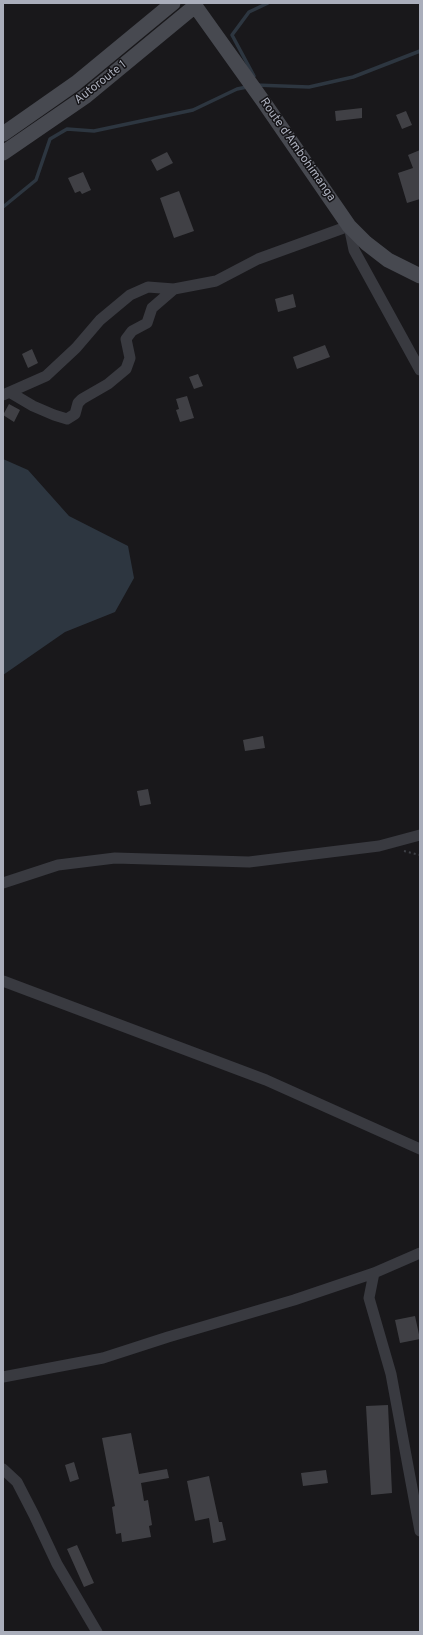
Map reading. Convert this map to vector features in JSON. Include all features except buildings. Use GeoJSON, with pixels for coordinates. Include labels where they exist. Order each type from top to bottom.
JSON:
{"type":"FeatureCollection","features":[{"type":"Feature","properties":{"kind":"main road","name":"Autoroute 1"},"geometry":{"type":"LineString","coordinates":[[3,134],[76,83],[173,3]]}},
{"type":"Feature","properties":{"kind":"main road","name":"Autoroute 1"},"geometry":{"type":"LineString","coordinates":[[3,154],[86,96],[194,4]]}},
{"type":"Feature","properties":{"kind":"main road","name":"Route d'Ambohimanga"},"geometry":{"type":"LineString","coordinates":[[194,4],[349,226],[388,260],[420,276]]}},
{"type":"Feature","properties":{"kind":"street"},"geometry":{"type":"LineString","coordinates":[[7,394],[46,376],[76,348],[100,320],[130,295],[148,287],[174,289],[216,281],[258,259],[349,226],[354,250],[420,370]]}},
{"type":"Feature","properties":{"kind":"street"},"geometry":{"type":"LineString","coordinates":[[7,394],[54,415],[67,419],[75,414],[78,403],[82,399],[108,384],[126,370],[130,358],[126,339],[132,331],[147,323],[152,308],[174,289]]}},
{"type":"Feature","properties":{"kind":"street"},"geometry":{"type":"LineString","coordinates":[[3,883],[58,865],[115,858],[249,862],[379,846],[420,835]]}},
{"type":"Feature","properties":{"kind":"street"},"geometry":{"type":"LineString","coordinates":[[3,981],[266,1080],[420,1149]]}},
{"type":"Feature","properties":{"kind":"street"},"geometry":{"type":"LineString","coordinates":[[3,1376],[103,1358],[168,1337],[294,1300],[374,1273],[420,1253]]}},
{"type":"Feature","properties":{"kind":"street"},"geometry":{"type":"LineString","coordinates":[[374,1273],[369,1298],[391,1374],[420,1531]]}},
{"type":"Feature","properties":{"kind":"street"},"geometry":{"type":"LineString","coordinates":[[3,1469],[17,1482],[57,1564],[97,1632]]}},
{"type":"Feature","properties":{"kind":"shaded area"},"geometry":{"type":"Polygon","coordinates":[[[3,459],[28,470],[69,516],[128,546],[134,578],[115,612],[65,632],[3,675],[3,459]]]}},
{"type":"Feature","properties":{"kind":"waterway"},"geometry":{"type":"LineString","coordinates":[[254,76],[232,35],[249,12],[268,3]]}},
{"type":"Feature","properties":{"kind":"waterway"},"geometry":{"type":"LineString","coordinates":[[255,85],[309,87],[353,77],[420,51]]}},
{"type":"Feature","properties":{"kind":"waterway"},"geometry":{"type":"LineString","coordinates":[[3,207],[36,180],[50,139],[67,129],[94,131],[193,110],[237,89],[247,87]]}}]}
